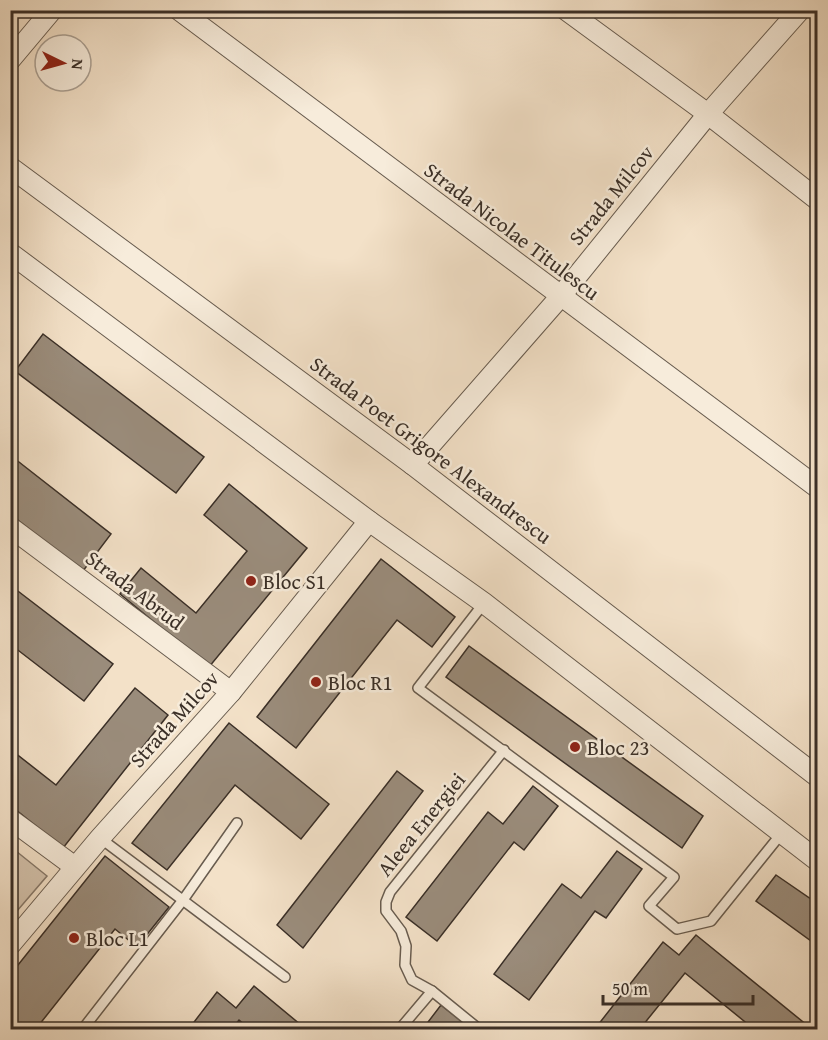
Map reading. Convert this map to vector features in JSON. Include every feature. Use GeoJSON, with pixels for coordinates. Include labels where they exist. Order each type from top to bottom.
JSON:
{"type":"FeatureCollection","features":[{"type":"Feature","properties":{"kind":"street"},"geometry":{"type":"LineString","coordinates":[[10,60],[52,10]]}},
{"type":"Feature","properties":{"kind":"street","name":"Strada Nicolae Titulescu"},"geometry":{"type":"LineString","coordinates":[[179,10],[818,488]]}},
{"type":"Feature","properties":{"kind":"street"},"geometry":{"type":"LineString","coordinates":[[566,10],[708,114],[818,200]]}},
{"type":"Feature","properties":{"kind":"street","name":"Strada Milcov"},"geometry":{"type":"LineString","coordinates":[[413,465],[560,297],[708,114],[801,10]]}},
{"type":"Feature","properties":{"kind":"street","name":"Strada Poet Grigore Alexandrescu"},"geometry":{"type":"LineString","coordinates":[[10,167],[413,465],[818,777]]}},
{"type":"Feature","properties":{"kind":"street"},"geometry":{"type":"LineString","coordinates":[[10,253],[484,603],[818,861]]}},
{"type":"Feature","properties":{"kind":"street","name":"Strada Milcov"},"geometry":{"type":"LineString","coordinates":[[10,945],[100,838],[231,692],[369,520]]}},
{"type":"Feature","properties":{"kind":"street","name":"Strada Abrud"},"geometry":{"type":"LineString","coordinates":[[10,527],[231,692]]}},
{"type":"Feature","properties":{"kind":"street"},"geometry":{"type":"LineString","coordinates":[[10,819],[75,867]]}},
{"type":"Feature","properties":{"kind":"lane"},"geometry":{"type":"LineString","coordinates":[[484,603],[418,688],[674,877],[650,906],[677,928],[711,921],[781,834]]}},
{"type":"Feature","properties":{"kind":"lane","name":"Aleea Energiei"},"geometry":{"type":"LineString","coordinates":[[480,1029],[432,991],[412,980],[405,965],[406,946],[401,931],[386,911],[386,902],[390,892],[504,750]]}},
{"type":"Feature","properties":{"kind":"lane"},"geometry":{"type":"LineString","coordinates":[[82,1029],[183,900],[237,823]]}},
{"type":"Feature","properties":{"kind":"lane"},"geometry":{"type":"LineString","coordinates":[[100,838],[285,977]]}},
{"type":"Feature","properties":{"kind":"lane"},"geometry":{"type":"LineString","coordinates":[[399,1029],[432,991]]}},
{"type":"Feature","properties":{"kind":"shaded area"},"geometry":{"type":"Polygon","coordinates":[[[11,847],[47,876],[11,918],[11,847]]]}},
{"type":"Feature","properties":{"kind":"building"},"geometry":{"type":"Polygon","coordinates":[[[10,298],[16,302],[10,310],[10,298]]]}},
{"type":"Feature","properties":{"kind":"building"},"geometry":{"type":"Polygon","coordinates":[[[43,334],[204,457],[176,493],[15,371],[43,334]]]}},
{"type":"Feature","properties":{"kind":"building"},"geometry":{"type":"Polygon","coordinates":[[[10,455],[111,534],[83,571],[10,514],[10,455]]]}},
{"type":"Feature","properties":{"kind":"building","name":"Bloc S1"},"geometry":{"type":"Polygon","coordinates":[[[229,484],[307,548],[209,667],[120,594],[141,568],[196,613],[247,551],[204,515],[229,484]]]}},
{"type":"Feature","properties":{"kind":"building","name":"Bloc R1"},"geometry":{"type":"Polygon","coordinates":[[[381,559],[455,617],[432,647],[397,620],[296,748],[257,717],[381,559]]]}},
{"type":"Feature","properties":{"kind":"building"},"geometry":{"type":"Polygon","coordinates":[[[10,585],[113,664],[84,701],[10,644],[10,585]]]}},
{"type":"Feature","properties":{"kind":"building","name":"Bloc 23"},"geometry":{"type":"Polygon","coordinates":[[[469,646],[703,816],[682,848],[446,677],[469,646]]]}},
{"type":"Feature","properties":{"kind":"building"},"geometry":{"type":"Polygon","coordinates":[[[135,688],[168,715],[63,848],[10,805],[10,749],[56,785],[135,688]]]}},
{"type":"Feature","properties":{"kind":"building"},"geometry":{"type":"Polygon","coordinates":[[[229,723],[329,804],[301,839],[235,785],[167,870],[132,843],[229,723]]]}},
{"type":"Feature","properties":{"kind":"building"},"geometry":{"type":"Polygon","coordinates":[[[397,771],[423,791],[303,948],[277,925],[397,771]]]}},
{"type":"Feature","properties":{"kind":"building"},"geometry":{"type":"Polygon","coordinates":[[[533,786],[558,806],[524,850],[514,842],[437,941],[406,917],[488,812],[503,824],[533,786]]]}},
{"type":"Feature","properties":{"kind":"building"},"geometry":{"type":"Polygon","coordinates":[[[617,851],[642,869],[606,918],[595,911],[529,1000],[494,974],[562,884],[581,898],[617,851]]]}},
{"type":"Feature","properties":{"kind":"building","name":"Bloc L1"},"geometry":{"type":"Polygon","coordinates":[[[105,856],[169,907],[137,947],[115,929],[35,1030],[10,1030],[10,975],[105,856]]]}},
{"type":"Feature","properties":{"kind":"building"},"geometry":{"type":"Polygon","coordinates":[[[776,875],[818,904],[818,946],[756,901],[776,875]]]}},
{"type":"Feature","properties":{"kind":"building"},"geometry":{"type":"Polygon","coordinates":[[[696,935],[813,1030],[755,1030],[685,973],[639,1030],[594,1030],[663,942],[679,955],[696,935]]]}},
{"type":"Feature","properties":{"kind":"building"},"geometry":{"type":"Polygon","coordinates":[[[254,986],[307,1030],[251,1030],[239,1020],[231,1030],[188,1030],[217,992],[236,1008],[254,986]]]}},
{"type":"Feature","properties":{"kind":"building"},"geometry":{"type":"Polygon","coordinates":[[[441,1005],[473,1030],[422,1030],[441,1005]]]}},
{"type":"Feature","properties":{"kind":"place","name":"Bloc S1"},"geometry":{"type":"Point","coordinates":[251,581]}},
{"type":"Feature","properties":{"kind":"place","name":"Bloc R1"},"geometry":{"type":"Point","coordinates":[316,682]}},
{"type":"Feature","properties":{"kind":"place","name":"Bloc 23"},"geometry":{"type":"Point","coordinates":[575,747]}},
{"type":"Feature","properties":{"kind":"place","name":"Bloc L1"},"geometry":{"type":"Point","coordinates":[74,938]}}]}
